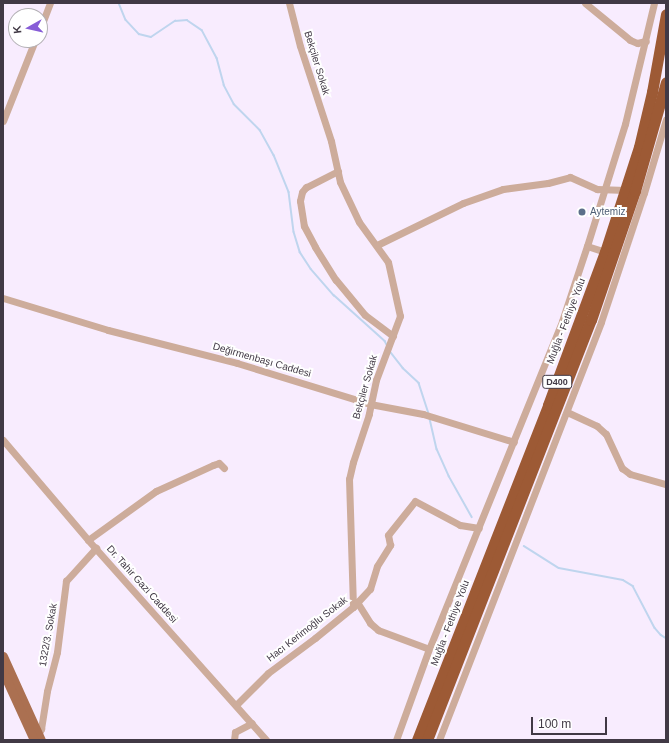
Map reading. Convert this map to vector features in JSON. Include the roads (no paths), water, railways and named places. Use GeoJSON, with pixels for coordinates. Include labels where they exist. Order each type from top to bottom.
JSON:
{"type":"FeatureCollection","features":[{"type":"Feature","properties":{"kind":"highway","name":"Muğla - Fethiye Yolu"},"geometry":{"type":"LineString","coordinates":[[417,740],[605,252],[639,147],[666,14]]}},
{"type":"Feature","properties":{"kind":"highway","name":"D400"},"geometry":{"type":"LineString","coordinates":[[427,740],[523,509],[598,316],[666,82]]}},
{"type":"Feature","properties":{"kind":"main road"},"geometry":{"type":"LineString","coordinates":[[3,656],[38,738]]}},
{"type":"Feature","properties":{"kind":"main road"},"geometry":{"type":"LineString","coordinates":[[3,672],[38,738]]}},
{"type":"Feature","properties":{"kind":"street","name":"Bekçiler Sokak"},"geometry":{"type":"LineString","coordinates":[[289,3],[300,46],[331,141],[340,182],[359,222],[388,262],[400,316],[384,355],[349,479],[355,605]]}},
{"type":"Feature","properties":{"kind":"street"},"geometry":{"type":"LineString","coordinates":[[585,3],[630,40],[637,44],[646,41]]}},
{"type":"Feature","properties":{"kind":"street"},"geometry":{"type":"LineString","coordinates":[[396,740],[429,649],[562,321],[625,124],[654,3]]}},
{"type":"Feature","properties":{"kind":"street"},"geometry":{"type":"LineString","coordinates":[[3,121],[32,48]]}},
{"type":"Feature","properties":{"kind":"street"},"geometry":{"type":"LineString","coordinates":[[598,316],[644,193],[666,119]]}},
{"type":"Feature","properties":{"kind":"street"},"geometry":{"type":"LineString","coordinates":[[338,171],[306,187],[302,192],[300,201],[304,226],[315,247],[336,280],[365,315],[391,340]]}},
{"type":"Feature","properties":{"kind":"street"},"geometry":{"type":"LineString","coordinates":[[377,245],[463,203],[503,189],[548,183],[570,177],[597,189],[625,190]]}},
{"type":"Feature","properties":{"kind":"street"},"geometry":{"type":"LineString","coordinates":[[587,246],[605,252]]}},
{"type":"Feature","properties":{"kind":"street","name":"Değirmenbaşı Caddesi"},"geometry":{"type":"LineString","coordinates":[[3,298],[101,328],[237,363],[370,404],[423,414],[514,442]]}},
{"type":"Feature","properties":{"kind":"street"},"geometry":{"type":"LineString","coordinates":[[439,740],[523,509],[567,412],[581,360]]}},
{"type":"Feature","properties":{"kind":"street"},"geometry":{"type":"LineString","coordinates":[[567,412],[597,426],[606,434],[622,468],[630,474],[666,484]]}},
{"type":"Feature","properties":{"kind":"street","name":"Dr. Tahir Gazi Caddesi"},"geometry":{"type":"LineString","coordinates":[[3,440],[88,540],[266,740]]}},
{"type":"Feature","properties":{"kind":"street"},"geometry":{"type":"LineString","coordinates":[[88,540],[156,491],[213,465],[219,463],[224,468]]}},
{"type":"Feature","properties":{"kind":"street","name":"Hacı Kerimoğlu Sokak"},"geometry":{"type":"LineString","coordinates":[[236,705],[268,673],[315,638],[355,605],[370,589],[377,566],[390,545],[388,535],[415,501],[460,525],[479,528]]}},
{"type":"Feature","properties":{"kind":"street","name":"1322/3. Sokak"},"geometry":{"type":"LineString","coordinates":[[38,738],[57,652],[66,581],[96,548]]}},
{"type":"Feature","properties":{"kind":"street"},"geometry":{"type":"LineString","coordinates":[[355,605],[378,630],[429,649]]}},
{"type":"Feature","properties":{"kind":"street"},"geometry":{"type":"LineString","coordinates":[[234,740],[235,732],[252,723]]}},
{"type":"Feature","properties":{"kind":"waterway"},"geometry":{"type":"LineString","coordinates":[[119,3],[126,20],[139,34],[151,37],[175,21],[187,20],[202,30],[217,58],[224,85],[234,104],[260,130],[274,155],[289,192],[294,232],[300,252],[311,269],[334,295],[385,341],[387,345]]}},
{"type":"Feature","properties":{"kind":"waterway"},"geometry":{"type":"LineString","coordinates":[[389,350],[403,368],[419,383],[429,413]]}},
{"type":"Feature","properties":{"kind":"waterway"},"geometry":{"type":"LineString","coordinates":[[430,419],[437,449],[449,476],[472,517]]}},
{"type":"Feature","properties":{"kind":"waterway"},"geometry":{"type":"LineString","coordinates":[[524,546],[559,568],[623,580],[633,586],[655,628],[666,638]]}},
{"type":"Feature","properties":{"kind":"place","name":"Aytemiz"},"geometry":{"type":"Point","coordinates":[582,212]}}]}
